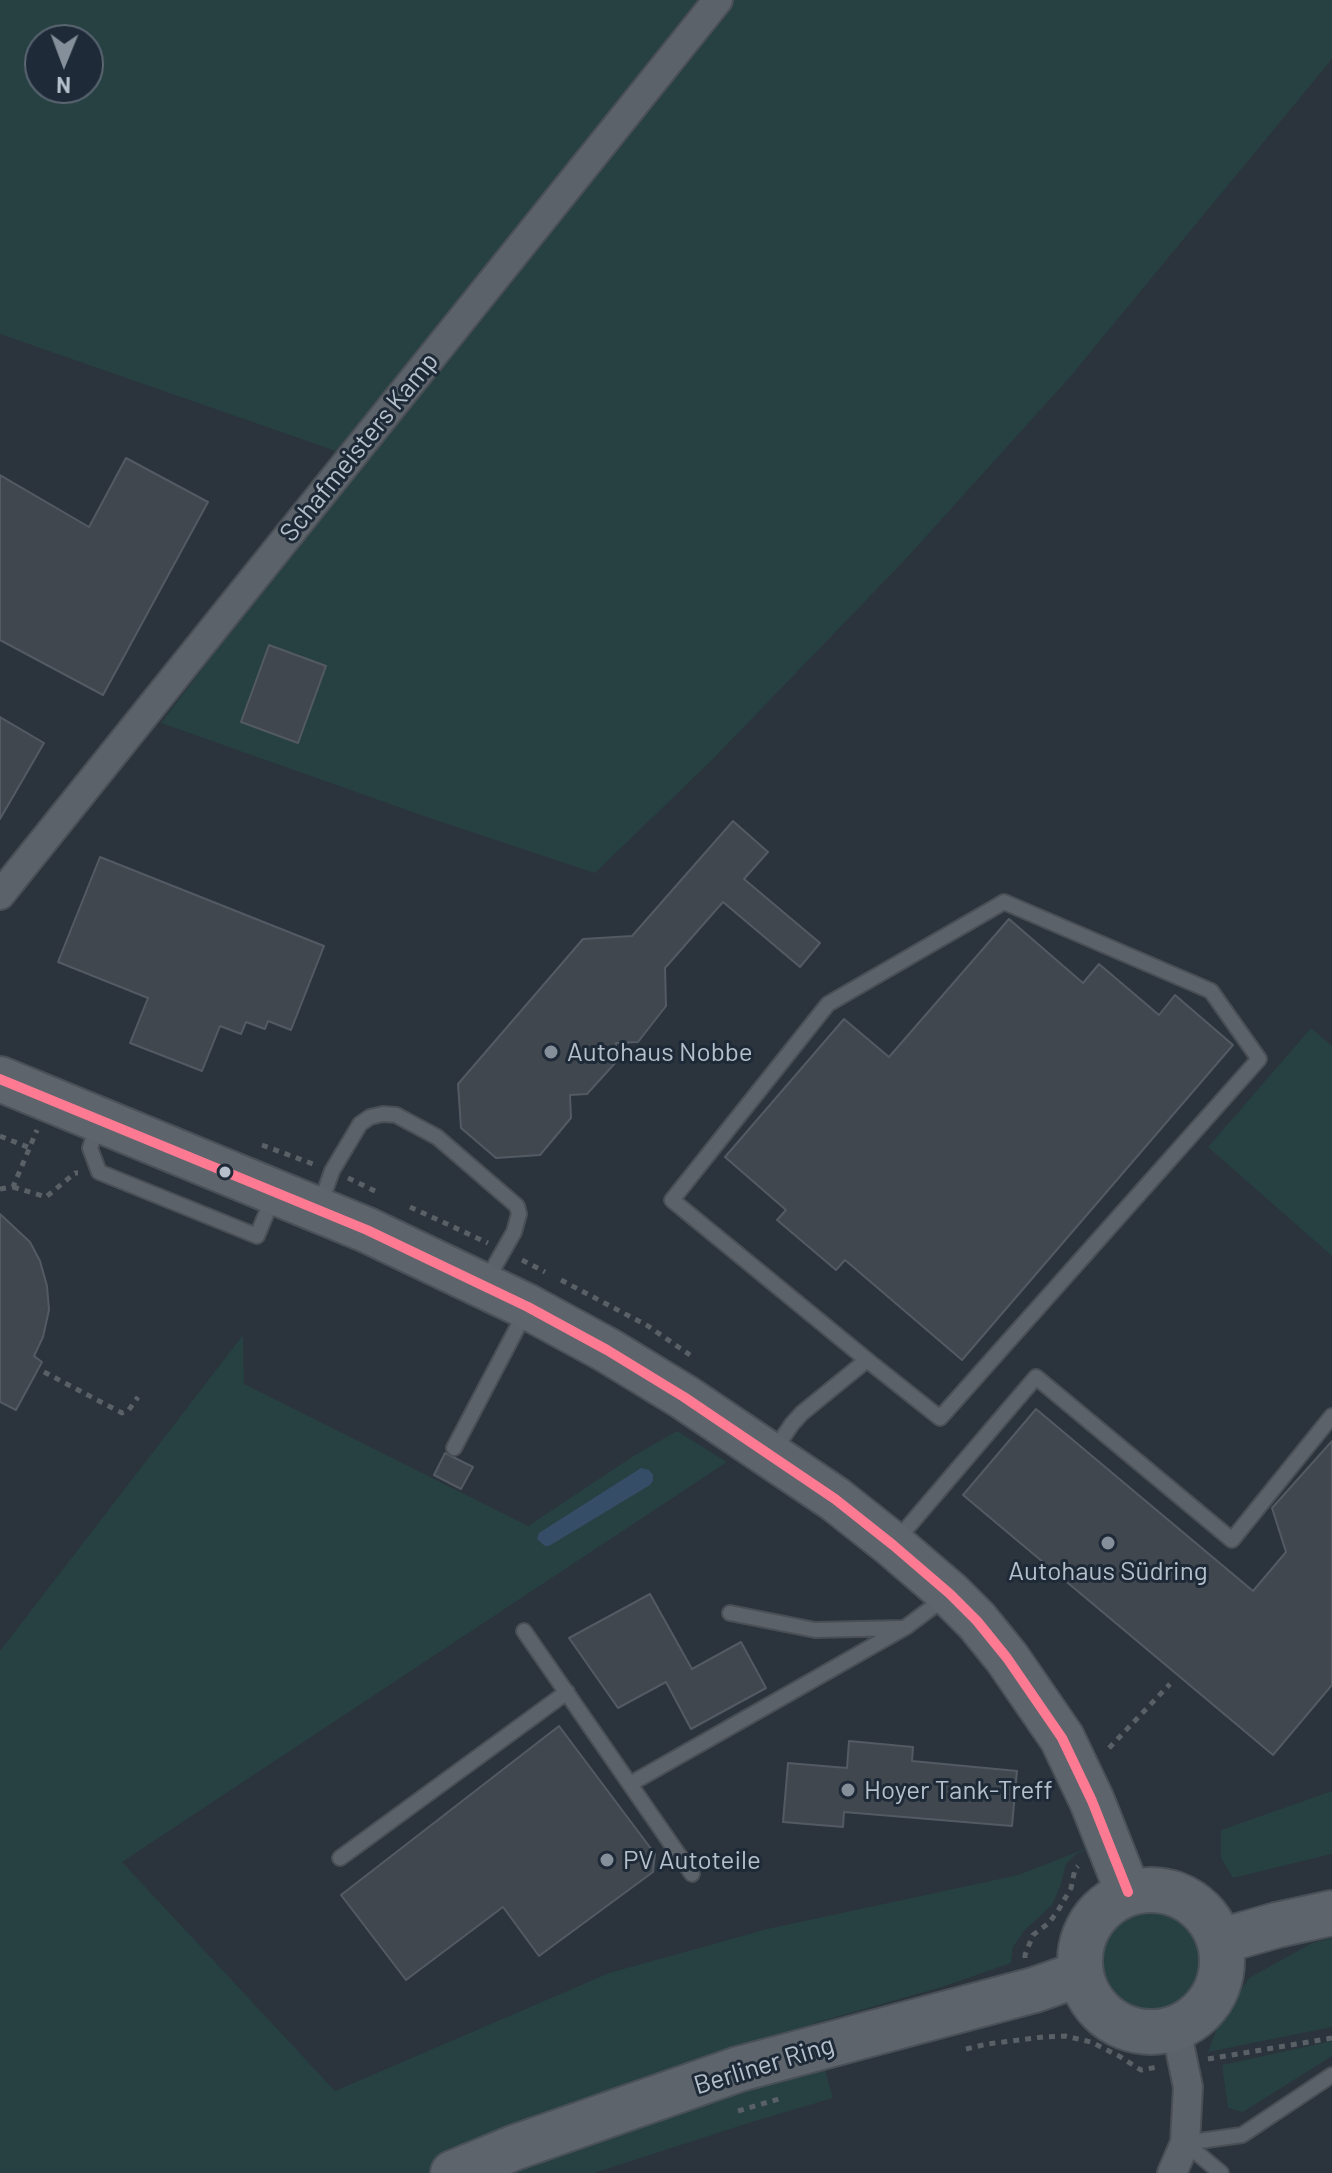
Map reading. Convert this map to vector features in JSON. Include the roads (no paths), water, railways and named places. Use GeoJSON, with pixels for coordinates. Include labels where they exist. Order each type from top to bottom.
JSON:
{"type":"FeatureCollection","features":[{"type":"Feature","properties":{"kind":"main road"},"geometry":{"type":"LineString","coordinates":[[0,1079],[318,1209],[528,1307],[684,1397],[835,1499],[893,1545],[950,1594],[1007,1658],[1062,1738],[1092,1801],[1120,1873],[1105,1905],[1088,1924],[1080,1948],[1080,1974],[1092,2003],[1115,2023],[1180,2046],[1215,1994],[1223,1968],[1221,1941],[1207,1915],[1185,1897],[1120,1873]]}},
{"type":"Feature","properties":{"kind":"main road"},"geometry":{"type":"LineString","coordinates":[[1221,1941],[1332,1913]]}},
{"type":"Feature","properties":{"kind":"main road","name":"Berliner Ring"},"geometry":{"type":"LineString","coordinates":[[453,2173],[516,2147],[739,2069],[1034,1990],[1080,1974]]}},
{"type":"Feature","properties":{"kind":"street","name":"Schafmeisters Kamp"},"geometry":{"type":"LineString","coordinates":[[0,895],[718,0]]}},
{"type":"Feature","properties":{"kind":"street"},"geometry":{"type":"LineString","coordinates":[[1172,2173],[1185,2143],[1188,2087],[1180,2046]]}},
{"type":"Feature","properties":{"kind":"lane"},"geometry":{"type":"LineString","coordinates":[[1004,902],[1211,991],[1259,1059],[940,1418],[867,1360],[672,1200],[828,1004],[1004,902]]}},
{"type":"Feature","properties":{"kind":"lane"},"geometry":{"type":"LineString","coordinates":[[318,1209],[332,1171],[360,1124],[370,1117],[396,1115],[437,1137],[517,1206],[519,1214],[514,1232],[484,1285]]}},
{"type":"Feature","properties":{"kind":"lane"},"geometry":{"type":"LineString","coordinates":[[99,1120],[90,1148],[99,1172],[257,1236],[275,1192]]}},
{"type":"Feature","properties":{"kind":"lane"},"geometry":{"type":"LineString","coordinates":[[454,1448],[528,1307]]}},
{"type":"Feature","properties":{"kind":"lane"},"geometry":{"type":"LineString","coordinates":[[771,1455],[802,1413],[867,1360]]}},
{"type":"Feature","properties":{"kind":"lane"},"geometry":{"type":"LineString","coordinates":[[893,1545],[1036,1377],[1232,1540],[1332,1416]]}},
{"type":"Feature","properties":{"kind":"lane"},"geometry":{"type":"LineString","coordinates":[[630,1784],[906,1627],[950,1594]]}},
{"type":"Feature","properties":{"kind":"lane"},"geometry":{"type":"LineString","coordinates":[[730,1613],[815,1630],[906,1627]]}},
{"type":"Feature","properties":{"kind":"lane"},"geometry":{"type":"LineString","coordinates":[[524,1631],[692,1874]]}},
{"type":"Feature","properties":{"kind":"lane"},"geometry":{"type":"LineString","coordinates":[[340,1858],[567,1692]]}},
{"type":"Feature","properties":{"kind":"lane"},"geometry":{"type":"LineString","coordinates":[[1185,2143],[1242,2135],[1332,2075]]}},
{"type":"Feature","properties":{"kind":"lane"},"geometry":{"type":"LineString","coordinates":[[1185,2143],[1221,2173]]}},
{"type":"Feature","properties":{"kind":"water"},"geometry":{"type":"Polygon","coordinates":[[[641,1468],[653,1475],[650,1485],[549,1546],[537,1539],[539,1533],[641,1468]]]}},
{"type":"Feature","properties":{"kind":"place","name":"Autohaus Nobbe"},"geometry":{"type":"Point","coordinates":[551,1052]}},
{"type":"Feature","properties":{"kind":"place","name":"Autohaus Südring"},"geometry":{"type":"Point","coordinates":[1108,1543]}},
{"type":"Feature","properties":{"kind":"place","name":"Hoyer Tank-Treff"},"geometry":{"type":"Point","coordinates":[848,1790]}},
{"type":"Feature","properties":{"kind":"place","name":"PV Autoteile"},"geometry":{"type":"Point","coordinates":[607,1860]}}]}
